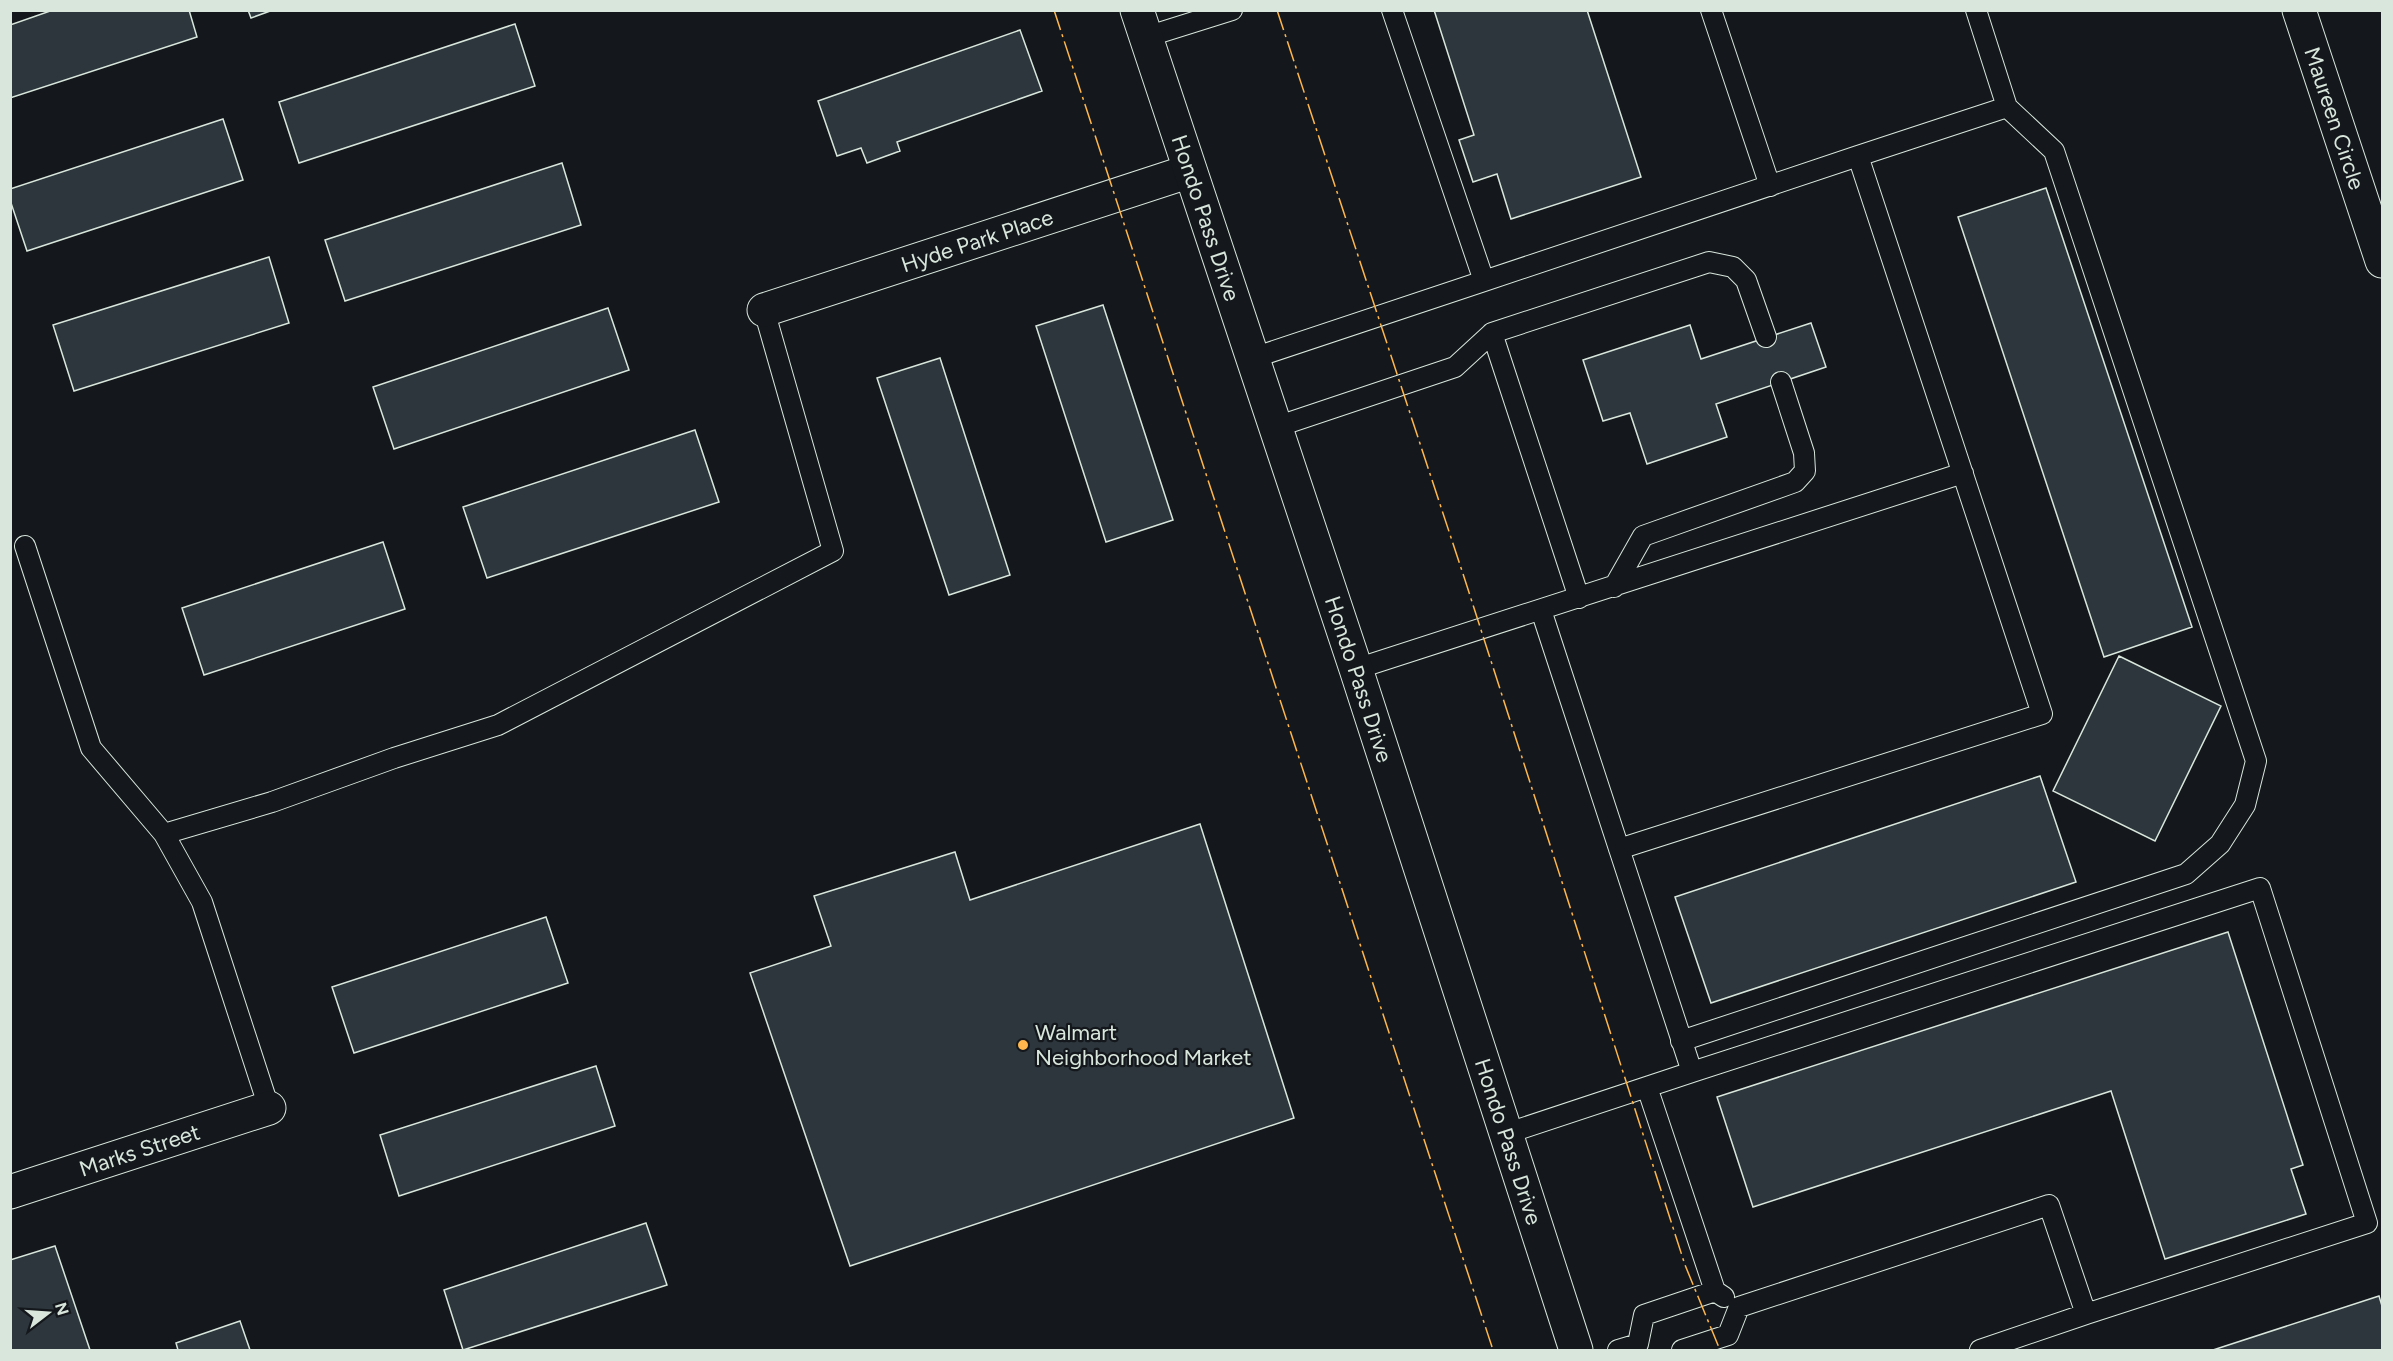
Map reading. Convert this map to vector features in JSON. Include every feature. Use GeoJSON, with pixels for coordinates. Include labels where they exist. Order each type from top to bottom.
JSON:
{"type":"FeatureCollection","features":[{"type":"Feature","properties":{"kind":"main road","name":"Maureen Circle"},"geometry":{"type":"LineString","coordinates":[[2299,10],[2382,261]]}},
{"type":"Feature","properties":{"kind":"main road","name":"Hondo Pass Drive"},"geometry":{"type":"LineString","coordinates":[[1142,24],[1356,669],[1576,1350]]}},
{"type":"Feature","properties":{"kind":"main road","name":"Hyde Park Place"},"geometry":{"type":"LineString","coordinates":[[764,310],[1190,171]]}},
{"type":"Feature","properties":{"kind":"main road","name":"Marks Street"},"geometry":{"type":"LineString","coordinates":[[10,1192],[269,1108]]}},
{"type":"Feature","properties":{"kind":"lane"},"geometry":{"type":"LineString","coordinates":[[1142,24],[1232,10]]}},
{"type":"Feature","properties":{"kind":"lane"},"geometry":{"type":"LineString","coordinates":[[1392,10],[1484,281]]}},
{"type":"Feature","properties":{"kind":"lane"},"geometry":{"type":"LineString","coordinates":[[1711,10],[1770,186]]}},
{"type":"Feature","properties":{"kind":"lane"},"geometry":{"type":"LineString","coordinates":[[1681,1041],[2186,874],[2220,844],[2245,805],[2256,761],[2054,151],[2007,107],[1976,10]]}},
{"type":"Feature","properties":{"kind":"lane"},"geometry":{"type":"LineString","coordinates":[[1253,358],[2007,107]]}},
{"type":"Feature","properties":{"kind":"lane"},"geometry":{"type":"LineString","coordinates":[[1619,849],[2042,714],[1858,156]]}},
{"type":"Feature","properties":{"kind":"lane"},"geometry":{"type":"LineString","coordinates":[[1276,427],[1455,367],[1492,333],[1709,262],[1733,267],[1746,280],[1766,338]]}},
{"type":"Feature","properties":{"kind":"lane"},"geometry":{"type":"LineString","coordinates":[[164,834],[272,802],[394,758],[498,725],[832,551],[764,310]]}},
{"type":"Feature","properties":{"kind":"lane"},"geometry":{"type":"LineString","coordinates":[[1492,333],[1579,598]]}},
{"type":"Feature","properties":{"kind":"lane"},"geometry":{"type":"LineString","coordinates":[[1614,587],[1644,536],[1795,482],[1805,471],[1804,453],[1781,382]]}},
{"type":"Feature","properties":{"kind":"lane"},"geometry":{"type":"LineString","coordinates":[[1356,669],[1963,473]]}},
{"type":"Feature","properties":{"kind":"lane"},"geometry":{"type":"LineString","coordinates":[[25,546],[91,748],[164,834],[202,902],[269,1108]]}},
{"type":"Feature","properties":{"kind":"lane"},"geometry":{"type":"LineString","coordinates":[[1541,609],[1692,1072]]}},
{"type":"Feature","properties":{"kind":"lane"},"geometry":{"type":"LineString","coordinates":[[1505,1134],[2260,888],[2367,1223],[1980,1350]]}},
{"type":"Feature","properties":{"kind":"lane"},"geometry":{"type":"LineString","coordinates":[[1647,1087],[1715,1291],[1739,1307]]}},
{"type":"Feature","properties":{"kind":"lane"},"geometry":{"type":"LineString","coordinates":[[1739,1307],[2049,1205],[2086,1314]]}},
{"type":"Feature","properties":{"kind":"lane"},"geometry":{"type":"LineString","coordinates":[[1618,1350],[1643,1347],[1644,1315],[1715,1291]]}},
{"type":"Feature","properties":{"kind":"lane"},"geometry":{"type":"LineString","coordinates":[[1682,1350],[1728,1335],[1739,1307]]}},
{"type":"Feature","properties":{"kind":"building"},"geometry":{"type":"Polygon","coordinates":[[[53,10],[189,10],[197,37],[10,98],[10,25],[53,10]]]}},
{"type":"Feature","properties":{"kind":"building"},"geometry":{"type":"Polygon","coordinates":[[[248,10],[273,10],[251,18],[248,10]]]}},
{"type":"Feature","properties":{"kind":"building"},"geometry":{"type":"Polygon","coordinates":[[[1434,10],[1587,10],[1641,177],[1511,219],[1497,174],[1473,182],[1459,140],[1474,135],[1434,10]]]}},
{"type":"Feature","properties":{"kind":"building"},"geometry":{"type":"Polygon","coordinates":[[[515,24],[535,86],[299,163],[279,102],[515,24]]]}},
{"type":"Feature","properties":{"kind":"building"},"geometry":{"type":"Polygon","coordinates":[[[1020,30],[1042,91],[897,142],[900,151],[867,163],[861,148],[837,156],[818,101],[1020,30]]]}},
{"type":"Feature","properties":{"kind":"building"},"geometry":{"type":"Polygon","coordinates":[[[223,119],[243,180],[27,251],[10,200],[10,189],[223,119]]]}},
{"type":"Feature","properties":{"kind":"building"},"geometry":{"type":"Polygon","coordinates":[[[562,163],[581,225],[345,301],[325,240],[562,163]]]}},
{"type":"Feature","properties":{"kind":"building"},"geometry":{"type":"Polygon","coordinates":[[[2046,188],[2192,627],[2104,657],[1958,217],[2046,188]]]}},
{"type":"Feature","properties":{"kind":"building"},"geometry":{"type":"Polygon","coordinates":[[[269,257],[289,323],[74,391],[53,325],[269,257]]]}},
{"type":"Feature","properties":{"kind":"building"},"geometry":{"type":"Polygon","coordinates":[[[1103,305],[1173,520],[1106,542],[1036,326],[1103,305]]]}},
{"type":"Feature","properties":{"kind":"building"},"geometry":{"type":"Polygon","coordinates":[[[608,308],[629,370],[394,449],[373,387],[608,308]]]}},
{"type":"Feature","properties":{"kind":"building"},"geometry":{"type":"Polygon","coordinates":[[[1811,323],[1826,367],[1716,404],[1727,437],[1647,464],[1630,413],[1603,421],[1583,360],[1690,325],[1701,359],[1811,323]]]}},
{"type":"Feature","properties":{"kind":"building"},"geometry":{"type":"Polygon","coordinates":[[[940,358],[1010,575],[949,595],[877,378],[940,358]]]}},
{"type":"Feature","properties":{"kind":"building"},"geometry":{"type":"Polygon","coordinates":[[[695,430],[719,502],[487,578],[463,507],[695,430]]]}},
{"type":"Feature","properties":{"kind":"building"},"geometry":{"type":"Polygon","coordinates":[[[383,542],[405,609],[204,675],[182,608],[383,542]]]}},
{"type":"Feature","properties":{"kind":"building"},"geometry":{"type":"Polygon","coordinates":[[[2119,656],[2221,706],[2155,841],[2053,791],[2119,656]]]}},
{"type":"Feature","properties":{"kind":"building"},"geometry":{"type":"Polygon","coordinates":[[[2040,776],[2076,882],[1711,1003],[1675,897],[2040,776]]]}},
{"type":"Feature","properties":{"kind":"building","name":"Walmart Neighborhood Market"},"geometry":{"type":"Polygon","coordinates":[[[1200,824],[1294,1118],[850,1266],[750,973],[831,946],[814,896],[955,852],[970,900],[1200,824]]]}},
{"type":"Feature","properties":{"kind":"building"},"geometry":{"type":"Polygon","coordinates":[[[546,917],[568,983],[354,1053],[332,987],[546,917]]]}},
{"type":"Feature","properties":{"kind":"building"},"geometry":{"type":"Polygon","coordinates":[[[2228,932],[2303,1165],[2291,1169],[2306,1214],[2165,1259],[2111,1091],[1753,1207],[1717,1097],[2228,932]]]}},
{"type":"Feature","properties":{"kind":"building"},"geometry":{"type":"Polygon","coordinates":[[[596,1066],[615,1126],[399,1196],[380,1135],[596,1066]]]}},
{"type":"Feature","properties":{"kind":"building"},"geometry":{"type":"Polygon","coordinates":[[[646,1223],[667,1285],[463,1350],[444,1290],[646,1223]]]}},
{"type":"Feature","properties":{"kind":"building"},"geometry":{"type":"Polygon","coordinates":[[[55,1246],[90,1350],[10,1350],[10,1260],[55,1246]]]}},
{"type":"Feature","properties":{"kind":"building"},"geometry":{"type":"Polygon","coordinates":[[[2379,1296],[2382,1306],[2382,1350],[2213,1350],[2379,1296]]]}},
{"type":"Feature","properties":{"kind":"building"},"geometry":{"type":"Polygon","coordinates":[[[240,1321],[250,1350],[178,1350],[176,1343],[240,1321]]]}},
{"type":"Feature","properties":{"kind":"power"},"geometry":{"type":"LineString","coordinates":[[1054,10],[1493,1350]]}},
{"type":"Feature","properties":{"kind":"power"},"geometry":{"type":"LineString","coordinates":[[1277,10],[1465,580],[1685,1265],[1720,1350]]}},
{"type":"Feature","properties":{"kind":"place","name":"Walmart Neighborhood Market"},"geometry":{"type":"Point","coordinates":[1023,1045]}}]}
